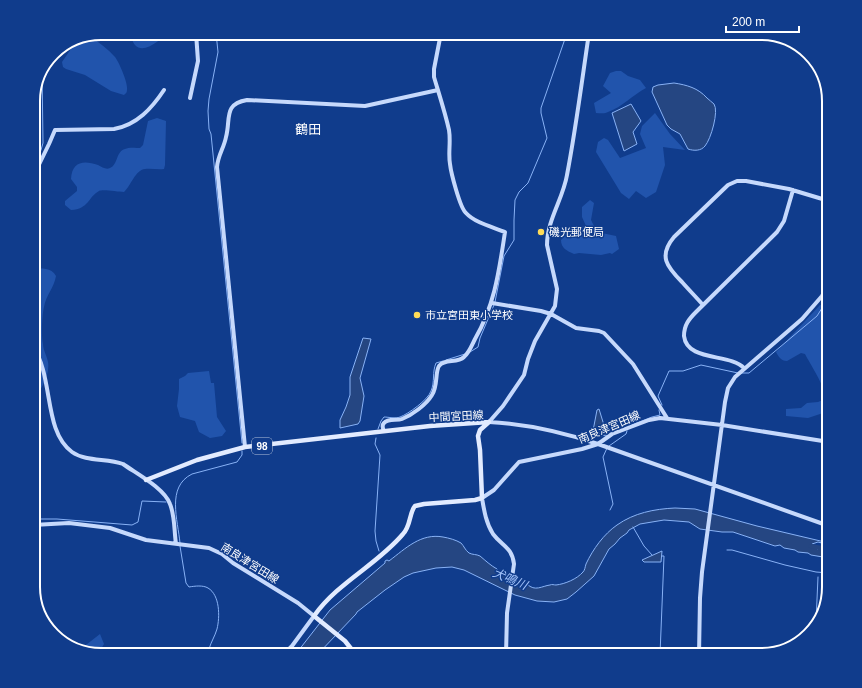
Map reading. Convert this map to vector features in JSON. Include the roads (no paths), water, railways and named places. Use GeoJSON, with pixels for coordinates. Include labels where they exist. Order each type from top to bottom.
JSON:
{"type":"FeatureCollection","features":[{"type":"Feature","properties":{"kind":"main road","name":"中間宮田線"},"geometry":{"type":"LineString","coordinates":[[146,480],[197,460],[245,448],[384,431],[450,424],[489,422]]}},
{"type":"Feature","properties":{"kind":"main road","name":"中間宮田線"},"geometry":{"type":"LineString","coordinates":[[482,498],[478,436],[480,430],[489,422]]}},
{"type":"Feature","properties":{"kind":"main road"},"geometry":{"type":"LineString","coordinates":[[350,648],[344,640],[315,616],[321,606],[335,592],[385,553],[404,534],[409,525],[412,511],[415,506],[482,498]]}},
{"type":"Feature","properties":{"kind":"street"},"geometry":{"type":"LineString","coordinates":[[190,98],[198,61],[196,40]]}},
{"type":"Feature","properties":{"kind":"street"},"geometry":{"type":"LineString","coordinates":[[384,431],[384,422],[388,420],[397,421],[405,418],[429,400],[436,387],[437,371],[440,365],[447,361],[460,360],[465,356],[479,333],[493,303],[505,232],[471,217],[464,210],[451,172],[450,139],[434,69],[440,40]]}},
{"type":"Feature","properties":{"kind":"street"},"geometry":{"type":"LineString","coordinates":[[489,422],[503,406],[524,375],[535,341],[551,314],[556,302],[557,289],[548,250],[547,238],[567,176],[588,40]]}},
{"type":"Feature","properties":{"kind":"street"},"geometry":{"type":"LineString","coordinates":[[40,163],[55,130],[121,128],[145,114],[164,90]]}},
{"type":"Feature","properties":{"kind":"street"},"geometry":{"type":"LineString","coordinates":[[245,448],[217,167],[218,158],[226,137],[229,110],[235,104],[247,100],[365,106],[438,90]]}},
{"type":"Feature","properties":{"kind":"street"},"geometry":{"type":"LineString","coordinates":[[703,305],[668,266],[665,258],[665,251],[669,242],[724,189],[732,183],[746,181],[793,190],[822,199]]}},
{"type":"Feature","properties":{"kind":"street"},"geometry":{"type":"LineString","coordinates":[[744,368],[735,362],[699,354],[692,350],[686,343],[684,330],[687,321],[777,232],[784,221],[793,190]]}},
{"type":"Feature","properties":{"kind":"street"},"geometry":{"type":"LineString","coordinates":[[699,648],[700,598],[706,542],[728,388],[735,377],[744,368],[802,319],[822,296]]}},
{"type":"Feature","properties":{"kind":"street"},"geometry":{"type":"LineString","coordinates":[[493,303],[551,314],[576,328],[604,333],[633,364],[667,418]]}},
{"type":"Feature","properties":{"kind":"street"},"geometry":{"type":"LineString","coordinates":[[40,360],[57,435],[72,452],[79,456],[123,464],[163,494],[172,509],[176,544]]}},
{"type":"Feature","properties":{"kind":"street","name":"南良津宮田線"},"geometry":{"type":"LineString","coordinates":[[482,498],[494,490],[519,462],[582,449],[598,444],[612,434],[649,420],[660,418],[722,425],[822,441]]}},
{"type":"Feature","properties":{"kind":"street"},"geometry":{"type":"LineString","coordinates":[[489,422],[537,427],[566,434],[822,524]]}},
{"type":"Feature","properties":{"kind":"street"},"geometry":{"type":"LineString","coordinates":[[482,498],[484,512],[489,526],[496,537],[510,551],[513,557],[514,565],[508,603],[506,648]]}},
{"type":"Feature","properties":{"kind":"street","name":"南良津宮田線"},"geometry":{"type":"LineString","coordinates":[[40,525],[69,523],[110,528],[141,539],[198,546],[215,551],[298,603],[315,616]]}},
{"type":"Feature","properties":{"kind":"street"},"geometry":{"type":"LineString","coordinates":[[290,648],[315,616]]}},
{"type":"Feature","properties":{"kind":"water"},"geometry":{"type":"Polygon","coordinates":[[[674,83],[696,89],[714,104],[716,113],[714,125],[710,137],[702,149],[688,149],[680,134],[667,125],[652,92],[653,87],[674,83]]]}},
{"type":"Feature","properties":{"kind":"water"},"geometry":{"type":"Polygon","coordinates":[[[631,104],[641,121],[633,132],[637,144],[624,151],[612,113],[631,104]]]}},
{"type":"Feature","properties":{"kind":"water"},"geometry":{"type":"Polygon","coordinates":[[[363,338],[371,339],[360,378],[364,396],[360,421],[358,424],[340,428],[340,420],[350,395],[350,377],[363,338]]]}},
{"type":"Feature","properties":{"kind":"water"},"geometry":{"type":"Polygon","coordinates":[[[599,409],[607,435],[600,436],[599,433],[597,433],[597,436],[592,436],[597,410],[599,409]]]}},
{"type":"Feature","properties":{"kind":"water"},"geometry":{"type":"Polygon","coordinates":[[[659,509],[695,509],[822,541],[822,543],[818,542],[812,544],[817,549],[822,550],[822,557],[798,552],[784,548],[780,545],[775,546],[733,532],[700,529],[689,522],[664,520],[640,524],[629,530],[609,549],[594,576],[567,599],[554,602],[537,601],[515,595],[464,570],[452,567],[436,568],[413,573],[404,577],[385,590],[357,612],[324,648],[300,648],[330,610],[385,563],[385,561],[389,561],[421,539],[435,536],[445,537],[457,541],[461,543],[466,551],[480,556],[497,569],[497,571],[513,576],[523,585],[527,584],[533,588],[538,588],[563,584],[571,581],[584,571],[595,547],[612,529],[630,517],[659,509]]]}},
{"type":"Feature","properties":{"kind":"water"},"geometry":{"type":"Polygon","coordinates":[[[662,551],[661,562],[644,562],[642,560],[662,551]]]}},
{"type":"Feature","properties":{"kind":"waterway"},"geometry":{"type":"LineString","coordinates":[[217,40],[218,52],[209,99],[209,129],[211,134],[242,443]]}},
{"type":"Feature","properties":{"kind":"waterway"},"geometry":{"type":"LineString","coordinates":[[495,302],[504,256],[514,240],[515,200],[519,192],[528,183],[547,138],[541,108],[565,40]]}},
{"type":"Feature","properties":{"kind":"waterway"},"geometry":{"type":"LineString","coordinates":[[40,152],[43,143],[42,84]]}},
{"type":"Feature","properties":{"kind":"waterway"},"geometry":{"type":"LineString","coordinates":[[470,352],[478,347],[480,338],[494,305]]}},
{"type":"Feature","properties":{"kind":"waterway"},"geometry":{"type":"LineString","coordinates":[[741,373],[749,373],[817,316],[822,308]]}},
{"type":"Feature","properties":{"kind":"waterway"},"geometry":{"type":"LineString","coordinates":[[446,360],[465,354]]}},
{"type":"Feature","properties":{"kind":"waterway"},"geometry":{"type":"LineString","coordinates":[[378,429],[384,417],[400,417],[413,410],[429,395],[433,384],[436,363],[443,361]]}},
{"type":"Feature","properties":{"kind":"waterway"},"geometry":{"type":"LineString","coordinates":[[662,405],[658,396],[669,371],[683,371],[701,365],[738,373]]}},
{"type":"Feature","properties":{"kind":"waterway"},"geometry":{"type":"LineString","coordinates":[[629,426],[660,415],[659,410]]}},
{"type":"Feature","properties":{"kind":"waterway"},"geometry":{"type":"LineString","coordinates":[[609,446],[626,434],[627,431]]}},
{"type":"Feature","properties":{"kind":"waterway"},"geometry":{"type":"LineString","coordinates":[[376,438],[375,444],[380,455],[375,531],[379,551]]}},
{"type":"Feature","properties":{"kind":"waterway"},"geometry":{"type":"LineString","coordinates":[[607,448],[603,457],[613,504],[610,510]]}},
{"type":"Feature","properties":{"kind":"waterway"},"geometry":{"type":"LineString","coordinates":[[180,543],[176,514],[176,495],[179,487],[184,480],[192,474],[237,462],[242,455],[242,451]]}},
{"type":"Feature","properties":{"kind":"waterway"},"geometry":{"type":"LineString","coordinates":[[40,519],[132,525],[138,522],[142,501],[166,502]]}},
{"type":"Feature","properties":{"kind":"waterway"},"geometry":{"type":"LineString","coordinates":[[633,527],[644,546],[652,555]]}},
{"type":"Feature","properties":{"kind":"waterway"},"geometry":{"type":"LineString","coordinates":[[180,546],[186,583],[189,587],[201,586],[208,588],[212,591],[217,601],[219,613],[218,624],[209,648]]}},
{"type":"Feature","properties":{"kind":"waterway","name":"犬鳴川"},"geometry":{"type":"LineString","coordinates":[[811,546],[822,548]]}},
{"type":"Feature","properties":{"kind":"waterway"},"geometry":{"type":"LineString","coordinates":[[727,550],[732,550],[785,565],[822,572]]}},
{"type":"Feature","properties":{"kind":"waterway"},"geometry":{"type":"LineString","coordinates":[[660,648],[664,556],[662,556]]}},
{"type":"Feature","properties":{"kind":"waterway"},"geometry":{"type":"LineString","coordinates":[[816,611],[818,577]]}},
{"type":"Feature","properties":{"kind":"place","name":"磯光郵便局"},"geometry":{"type":"Point","coordinates":[541,232]}},
{"type":"Feature","properties":{"kind":"place","name":"市立宮田東小学校"},"geometry":{"type":"Point","coordinates":[417,315]}},
{"type":"Feature","properties":{"kind":"district","name":"鶴田"},"geometry":{"type":"Point","coordinates":[308,129]}}]}
